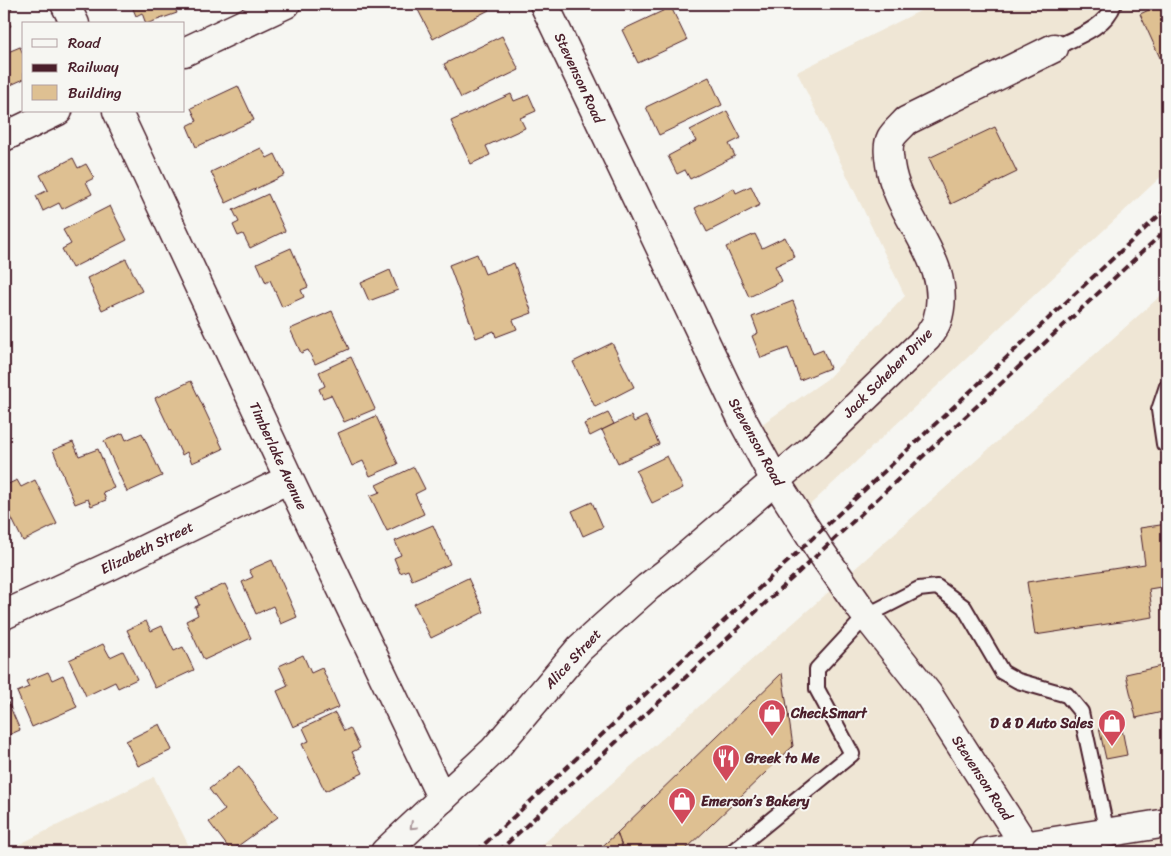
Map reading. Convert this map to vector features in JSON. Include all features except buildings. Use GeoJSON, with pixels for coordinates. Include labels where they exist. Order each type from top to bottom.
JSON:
{"type":"FeatureCollection","features":[{"type":"Feature","properties":{"kind":"street"},"geometry":{"type":"LineString","coordinates":[[65,4],[74,22]]}},
{"type":"Feature","properties":{"kind":"street"},"geometry":{"type":"LineString","coordinates":[[185,52],[286,4]]}},
{"type":"Feature","properties":{"kind":"street","name":"Stevenson Road"},"geometry":{"type":"LineString","coordinates":[[544,4],[743,421],[775,480],[821,552],[866,616],[928,694],[1028,849]]}},
{"type":"Feature","properties":{"kind":"street","name":"Jack Scheben Drive"},"geometry":{"type":"LineString","coordinates":[[775,480],[812,449],[927,338],[937,323],[941,298],[939,279],[932,259],[892,179],[888,153],[891,138],[906,121],[1054,48]]}},
{"type":"Feature","properties":{"kind":"street"},"geometry":{"type":"LineString","coordinates":[[4,137],[56,112]]}},
{"type":"Feature","properties":{"kind":"street","name":"Timberlake Avenue"},"geometry":{"type":"LineString","coordinates":[[117,112],[289,479],[442,799]]}},
{"type":"Feature","properties":{"kind":"street","name":"Elizabeth Street"},"geometry":{"type":"LineString","coordinates":[[4,616],[289,479]]}},
{"type":"Feature","properties":{"kind":"street","name":"Alice Street"},"geometry":{"type":"LineString","coordinates":[[385,852],[494,750],[580,648],[648,587],[775,480]]}},
{"type":"Feature","properties":{"kind":"street"},"geometry":{"type":"LineString","coordinates":[[986,852],[1028,849],[1167,823]]}},
{"type":"Feature","properties":{"kind":"lane"},"geometry":{"type":"LineString","coordinates":[[1054,48],[1090,30],[1101,22],[1112,10],[1114,4]]}},
{"type":"Feature","properties":{"kind":"lane"},"geometry":{"type":"LineString","coordinates":[[1167,386],[1159,410],[1164,444],[1167,445]]}},
{"type":"Feature","properties":{"kind":"lane"},"geometry":{"type":"LineString","coordinates":[[732,852],[852,754],[817,688],[817,669],[866,616],[919,589],[938,587],[964,607],[1002,672],[1018,681],[1067,695],[1081,712],[1107,833]]}},
{"type":"Feature","properties":{"kind":"shaded area"},"geometry":{"type":"Polygon","coordinates":[[[934,4],[1167,4],[1167,171],[798,516],[749,433],[827,379],[905,296],[797,72],[934,4]]]}},
{"type":"Feature","properties":{"kind":"shaded area"},"geometry":{"type":"Polygon","coordinates":[[[1167,290],[1167,852],[534,852],[841,581],[1167,290]]]}},
{"type":"Feature","properties":{"kind":"shaded area"},"geometry":{"type":"Polygon","coordinates":[[[154,777],[192,852],[4,852],[154,777]]]}},
{"type":"Feature","properties":{"kind":"railway"},"geometry":{"type":"LineString","coordinates":[[476,852],[1167,208]]}},
{"type":"Feature","properties":{"kind":"railway"},"geometry":{"type":"LineString","coordinates":[[498,852],[1167,229]]}},
{"type":"Feature","properties":{"kind":"place","name":"CheckSmart"},"geometry":{"type":"Point","coordinates":[772,737]}},
{"type":"Feature","properties":{"kind":"place","name":"D & D Auto Sales"},"geometry":{"type":"Point","coordinates":[1112,747]}},
{"type":"Feature","properties":{"kind":"place","name":"Greek to Me"},"geometry":{"type":"Point","coordinates":[726,782]}},
{"type":"Feature","properties":{"kind":"place","name":"Emerson’s Bakery"},"geometry":{"type":"Point","coordinates":[682,825]}}]}
